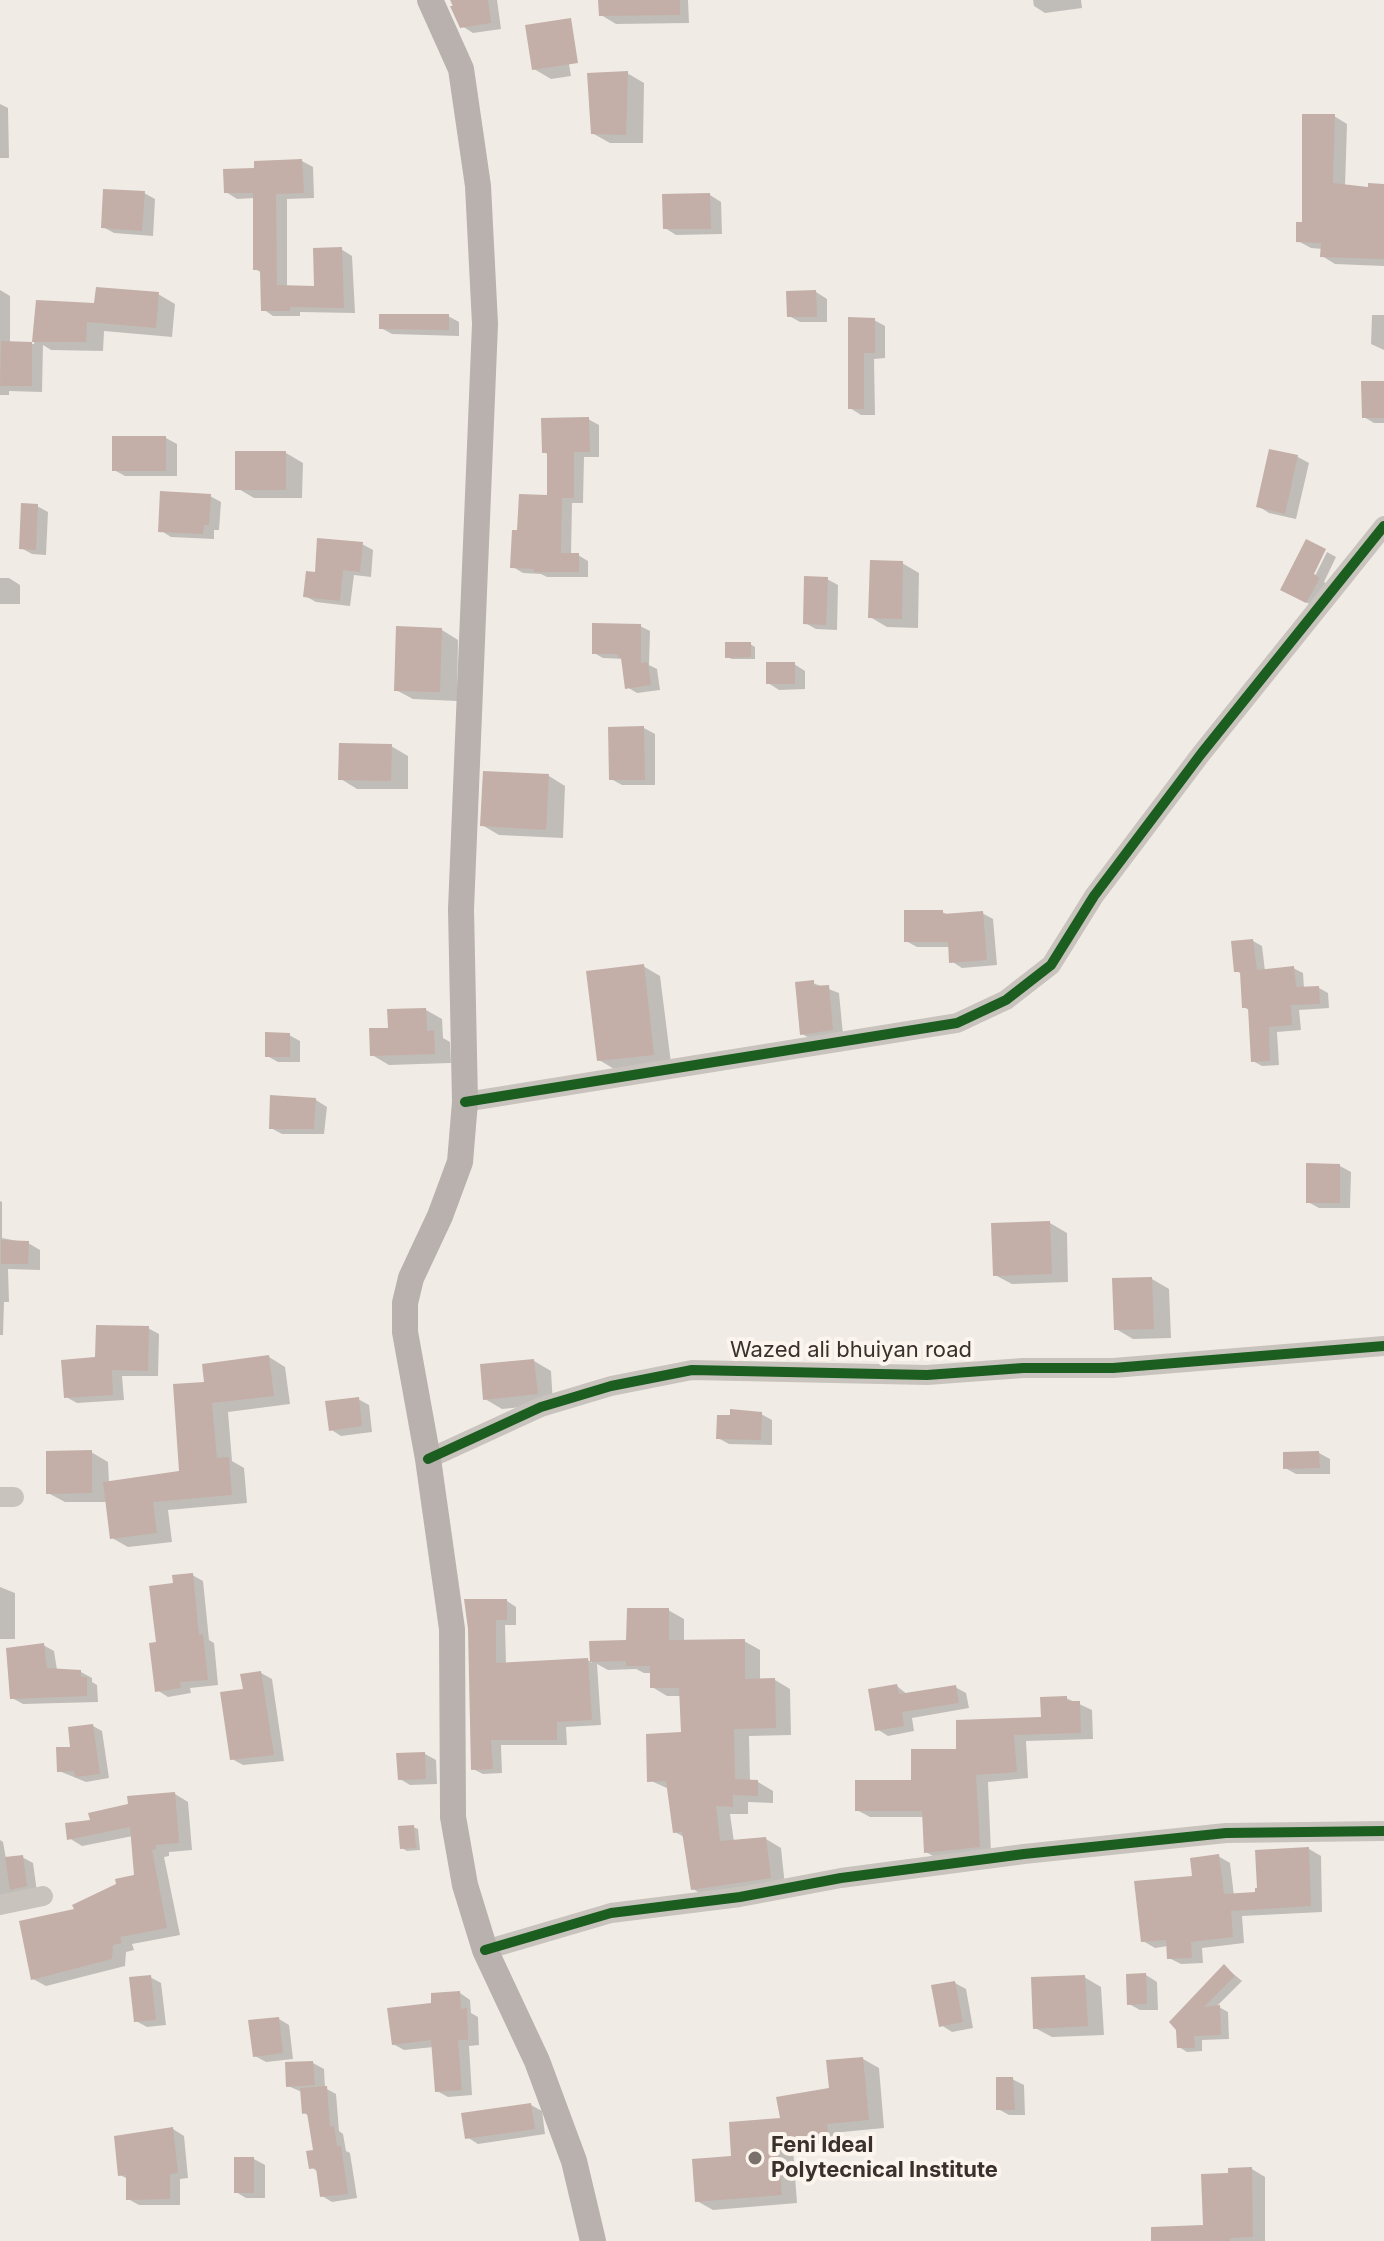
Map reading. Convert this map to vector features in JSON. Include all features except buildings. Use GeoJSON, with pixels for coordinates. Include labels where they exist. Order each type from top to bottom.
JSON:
{"type":"FeatureCollection","features":[{"type":"Feature","properties":{"kind":"main road"},"geometry":{"type":"LineString","coordinates":[[430,0],[461,69],[478,186],[485,324],[461,909],[465,1102],[460,1162],[440,1216],[411,1278],[405,1303],[405,1332],[428,1459],[452,1629],[453,1817],[465,1885],[485,1950],[537,2061],[574,2161],[593,2241]]}},
{"type":"Feature","properties":{"kind":"street"},"geometry":{"type":"LineString","coordinates":[[465,1102],[957,1023],[1006,1000],[1051,965],[1094,896],[1192,766],[1384,526]]}},
{"type":"Feature","properties":{"kind":"street","name":"Wazed ali bhuiyan road"},"geometry":{"type":"LineString","coordinates":[[428,1459],[541,1407],[611,1386],[692,1370],[927,1375],[1023,1368],[1129,1367],[1384,1346]]}},
{"type":"Feature","properties":{"kind":"street"},"geometry":{"type":"LineString","coordinates":[[485,1950],[611,1913],[740,1897],[841,1878],[1024,1854],[1226,1833],[1384,1831]]}},
{"type":"Feature","properties":{"kind":"street"},"geometry":{"type":"LineString","coordinates":[[0,1905],[43,1896]]}},
{"type":"Feature","properties":{"kind":"cycle path"},"geometry":{"type":"LineString","coordinates":[[465,1102],[957,1023],[1006,1000],[1051,965],[1094,896],[1201,754],[1384,526]]}},
{"type":"Feature","properties":{"kind":"cycle path"},"geometry":{"type":"LineString","coordinates":[[428,1459],[541,1407],[611,1386],[692,1370],[927,1375],[1023,1368],[1113,1368],[1384,1346]]}},
{"type":"Feature","properties":{"kind":"cycle path"},"geometry":{"type":"LineString","coordinates":[[485,1950],[611,1913],[740,1897],[841,1878],[1024,1854],[1226,1833],[1384,1831]]}},
{"type":"Feature","properties":{"kind":"place","name":"Feni Ideal Polytecnical Institute"},"geometry":{"type":"Point","coordinates":[755,2158]}}]}
